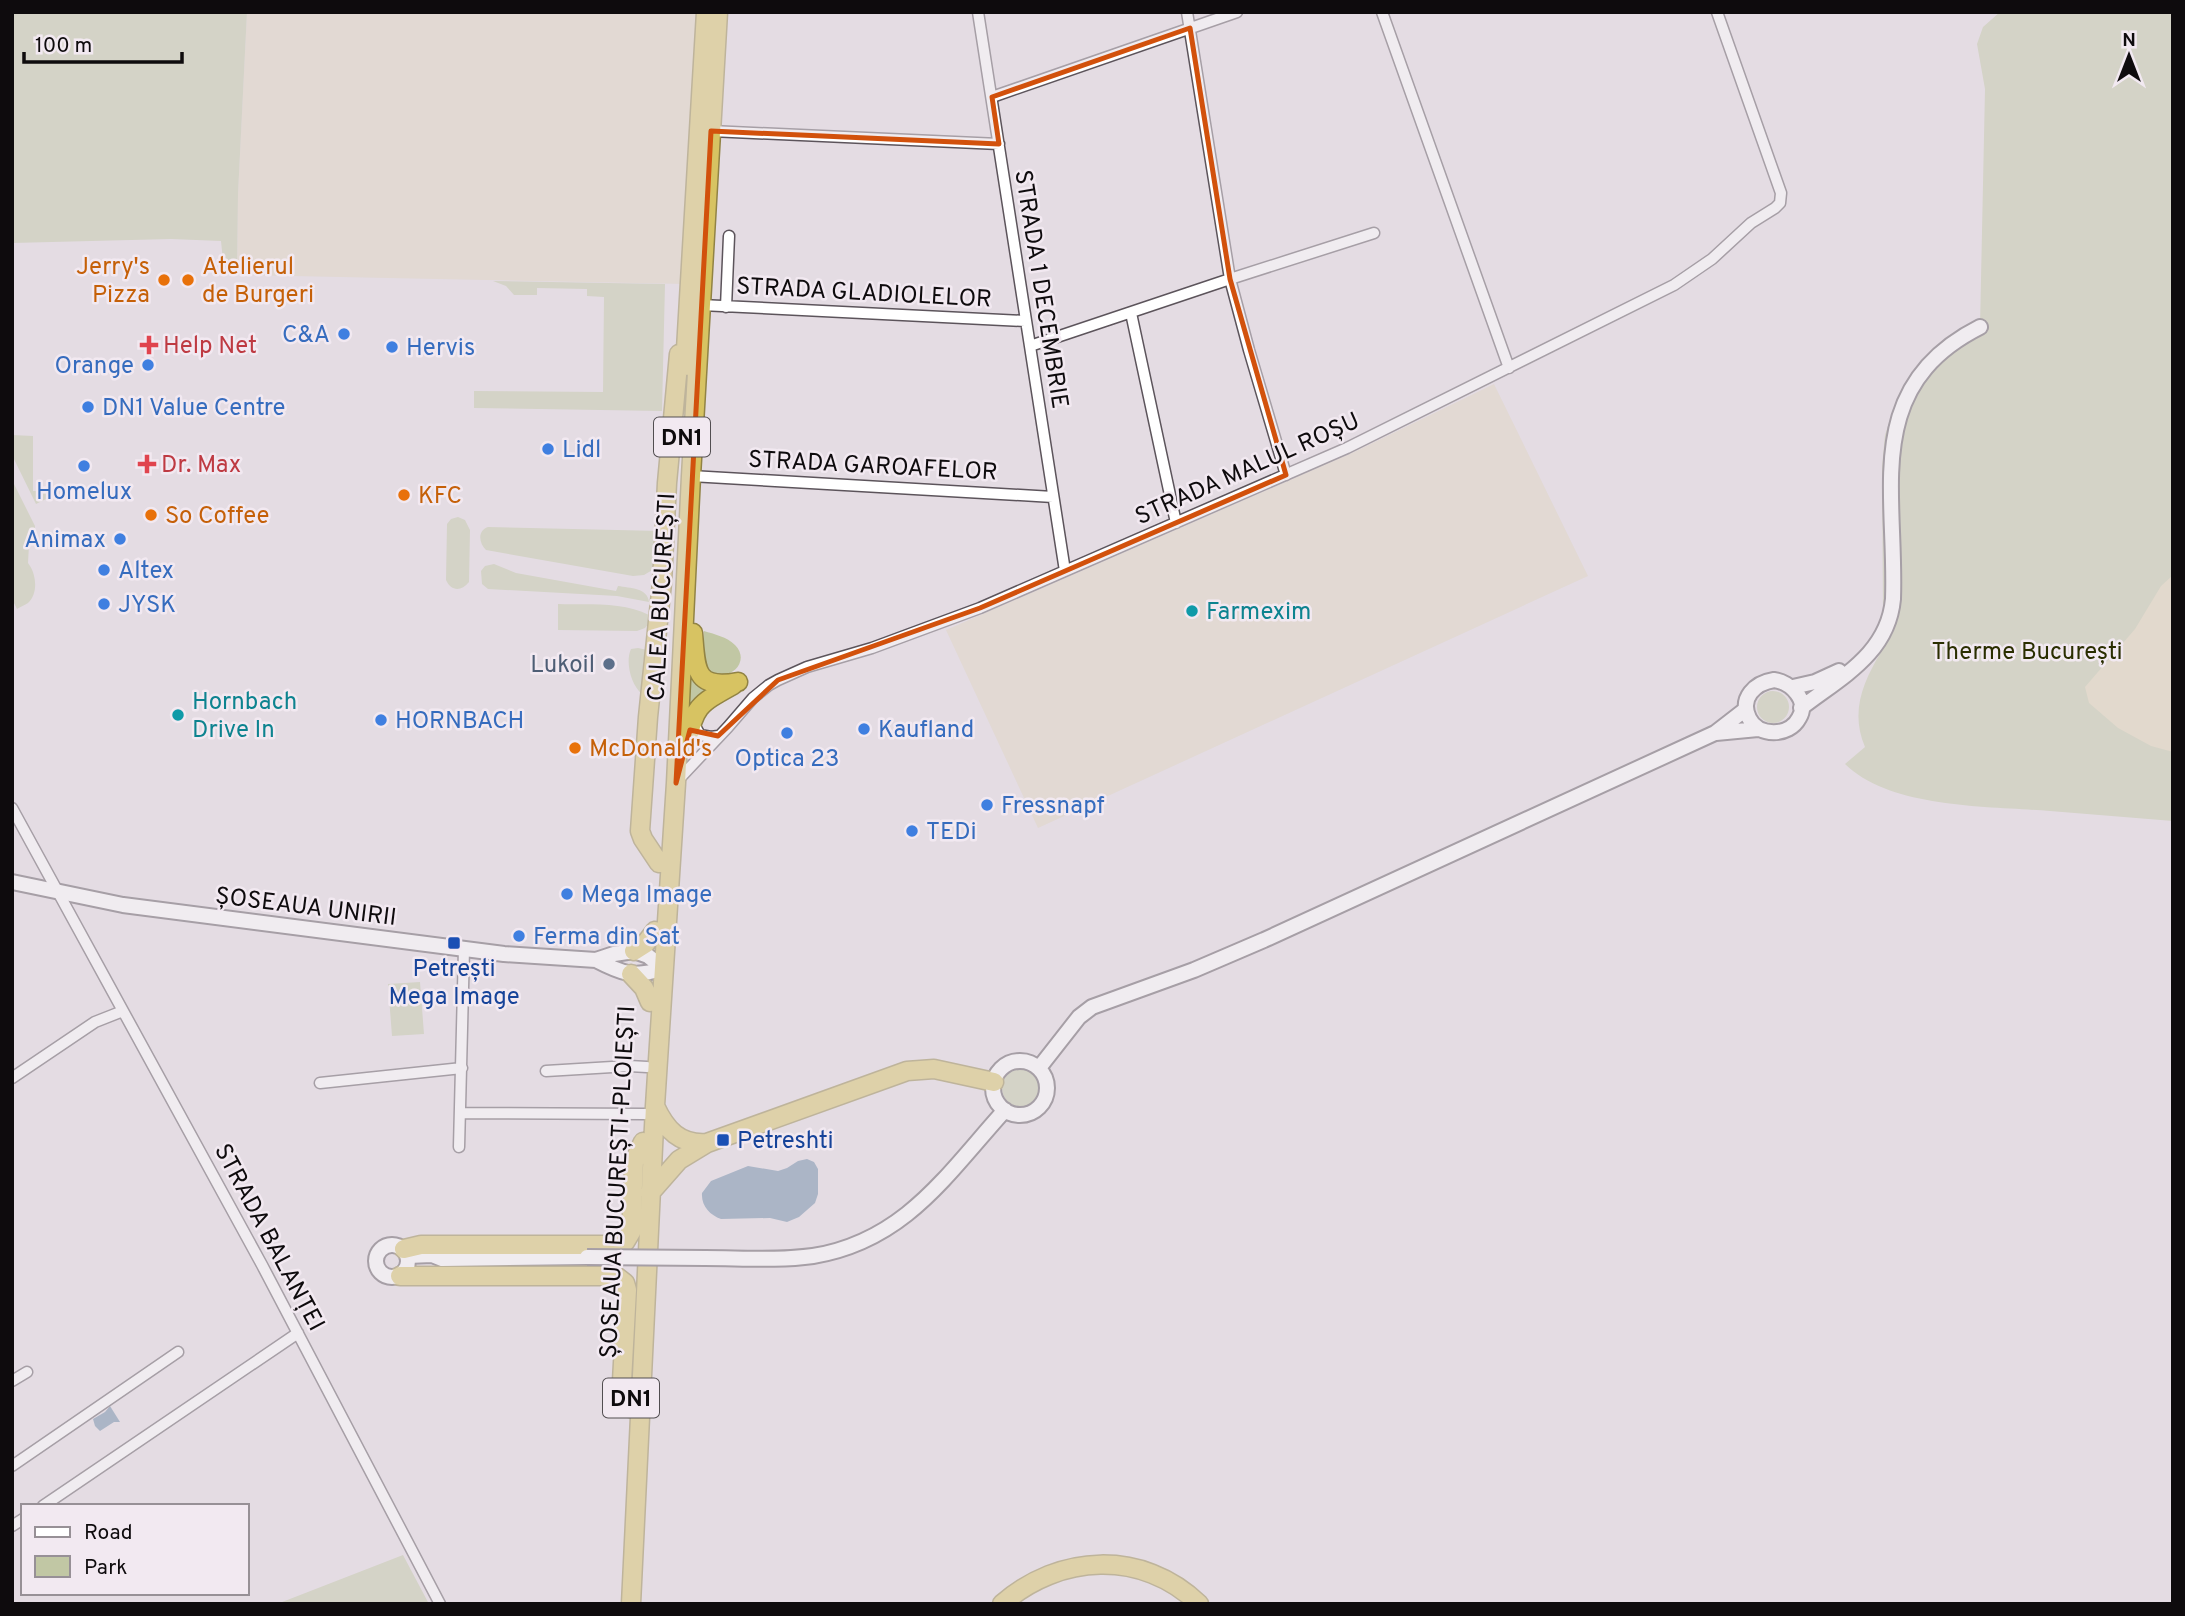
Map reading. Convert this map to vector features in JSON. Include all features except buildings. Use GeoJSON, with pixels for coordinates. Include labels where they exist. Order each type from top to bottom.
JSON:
{"type":"FeatureCollection","features":[{"type":"Feature","properties":{"kind":"highway","name":"CALEA BUCUREȘTI"},"geometry":{"type":"LineString","coordinates":[[660,931],[676,783],[687,572],[706,12]]}},
{"type":"Feature","properties":{"kind":"highway","name":"CALEA BUCUREȘTI"},"geometry":{"type":"LineString","coordinates":[[695,304],[711,131],[718,12]]}},
{"type":"Feature","properties":{"kind":"highway","name":"DN1"},"geometry":{"type":"LineString","coordinates":[[660,931],[659,863],[640,831],[681,332],[695,304]]}},
{"type":"Feature","properties":{"kind":"highway"},"geometry":{"type":"LineString","coordinates":[[676,783],[697,710],[706,700],[738,682],[715,684],[705,679],[698,671],[687,572]]}},
{"type":"Feature","properties":{"kind":"highway"},"geometry":{"type":"LineString","coordinates":[[634,951],[660,931]]}},
{"type":"Feature","properties":{"kind":"highway","name":"ȘOSEAUA BUCUREȘTI-PLOIEȘTI"},"geometry":{"type":"LineString","coordinates":[[621,1604],[643,1142],[650,1110],[647,1067],[650,1002],[660,931]]}},
{"type":"Feature","properties":{"kind":"highway","name":"ȘOSEAUA BUCUREȘTI-PLOIEȘTI"},"geometry":{"type":"LineString","coordinates":[[631,1604],[650,1193],[650,1110],[656,967]]}},
{"type":"Feature","properties":{"kind":"highway"},"geometry":{"type":"LineString","coordinates":[[631,974],[644,988],[650,1002]]}},
{"type":"Feature","properties":{"kind":"highway"},"geometry":{"type":"LineString","coordinates":[[650,1193],[678,1160],[707,1143],[916,1069],[944,1070],[994,1082]]}},
{"type":"Feature","properties":{"kind":"highway"},"geometry":{"type":"LineString","coordinates":[[650,1110],[677,1137],[690,1142],[707,1143]]}},
{"type":"Feature","properties":{"kind":"highway"},"geometry":{"type":"LineString","coordinates":[[405,1263],[421,1245],[608,1245],[625,1242],[631,1232],[634,1162],[643,1142]]}},
{"type":"Feature","properties":{"kind":"highway"},"geometry":{"type":"LineString","coordinates":[[405,1263],[616,1276],[621,1279],[625,1283],[628,1296],[622,1381],[623,1392],[630,1408]]}},
{"type":"Feature","properties":{"kind":"highway"},"geometry":{"type":"LineString","coordinates":[[1002,1604],[1020,1589],[1040,1578],[1074,1567],[1098,1564],[1122,1566],[1161,1577],[1199,1604]]}},
{"type":"Feature","properties":{"kind":"street","name":"STRADA 1 DECEMBRIE"},"geometry":{"type":"LineString","coordinates":[[978,12],[1065,571]]}},
{"type":"Feature","properties":{"kind":"street"},"geometry":{"type":"LineString","coordinates":[[1187,12],[1230,279],[1286,475]]}},
{"type":"Feature","properties":{"kind":"street"},"geometry":{"type":"LineString","coordinates":[[992,97],[1237,12]]}},
{"type":"Feature","properties":{"kind":"street"},"geometry":{"type":"LineString","coordinates":[[1382,12],[1509,368]]}},
{"type":"Feature","properties":{"kind":"street","name":"STRADA MALUL ROȘU"},"geometry":{"type":"LineString","coordinates":[[676,783],[753,698],[778,680],[807,667],[872,648],[980,608],[1347,448],[1688,276],[1712,259],[1751,223],[1780,203],[1779,184],[1717,12]]}},
{"type":"Feature","properties":{"kind":"street"},"geometry":{"type":"LineString","coordinates":[[711,131],[999,144]]}},
{"type":"Feature","properties":{"kind":"street"},"geometry":{"type":"LineString","coordinates":[[1030,346],[1374,233]]}},
{"type":"Feature","properties":{"kind":"street"},"geometry":{"type":"LineString","coordinates":[[726,307],[729,236]]}},
{"type":"Feature","properties":{"kind":"street","name":"STRADA GLADIOLELOR"},"geometry":{"type":"LineString","coordinates":[[695,304],[1026,321]]}},
{"type":"Feature","properties":{"kind":"street"},"geometry":{"type":"LineString","coordinates":[[1131,313],[1176,523]]}},
{"type":"Feature","properties":{"kind":"street"},"geometry":{"type":"LineString","coordinates":[[1801,708],[1868,656],[1885,631],[1892,607],[1891,463],[1896,424],[1909,393],[1927,367],[1947,347],[1980,327]]}},
{"type":"Feature","properties":{"kind":"street","name":"STRADA GAROAFELOR"},"geometry":{"type":"LineString","coordinates":[[691,476],[1053,497]]}},
{"type":"Feature","properties":{"kind":"street"},"geometry":{"type":"LineString","coordinates":[[1793,687],[1830,677],[1868,656]]}},
{"type":"Feature","properties":{"kind":"street"},"geometry":{"type":"LineString","coordinates":[[1715,733],[1758,729],[1769,733],[1786,729],[1799,719],[1801,708],[1793,687],[1782,681],[1763,682],[1750,692],[1746,709],[1748,717],[1758,729]]}},
{"type":"Feature","properties":{"kind":"street"},"geometry":{"type":"LineString","coordinates":[[1039,1068],[1074,1023],[1092,1007],[1194,970],[1264,940],[1715,733],[1746,709]]}},
{"type":"Feature","properties":{"kind":"street"},"geometry":{"type":"LineString","coordinates":[[692,721],[700,735],[718,736]]}},
{"type":"Feature","properties":{"kind":"street","name":"STRADA BALANȚEI"},"geometry":{"type":"LineString","coordinates":[[12,808],[298,1333],[440,1604]]}},
{"type":"Feature","properties":{"kind":"street","name":"ȘOSEAUA UNIRII"},"geometry":{"type":"LineString","coordinates":[[12,882],[134,907],[541,958],[596,960],[631,974]]}},
{"type":"Feature","properties":{"kind":"street"},"geometry":{"type":"LineString","coordinates":[[459,1147],[464,949]]}},
{"type":"Feature","properties":{"kind":"street"},"geometry":{"type":"LineString","coordinates":[[631,974],[656,967],[644,954],[634,951]]}},
{"type":"Feature","properties":{"kind":"street","name":"ȘOSEAUA UNIRII"},"geometry":{"type":"LineString","coordinates":[[596,960],[634,951]]}},
{"type":"Feature","properties":{"kind":"street"},"geometry":{"type":"LineString","coordinates":[[12,1078],[95,1022],[123,1011]]}},
{"type":"Feature","properties":{"kind":"street"},"geometry":{"type":"LineString","coordinates":[[1026,1061],[1039,1068],[1048,1085],[1042,1105],[1028,1114],[1012,1114],[1005,1110],[995,1097],[994,1082],[1000,1070],[1011,1062],[1026,1061]]}},
{"type":"Feature","properties":{"kind":"street"},"geometry":{"type":"LineString","coordinates":[[546,1071],[647,1067]]}},
{"type":"Feature","properties":{"kind":"street"},"geometry":{"type":"LineString","coordinates":[[320,1083],[462,1068]]}},
{"type":"Feature","properties":{"kind":"street"},"geometry":{"type":"LineString","coordinates":[[460,1113],[650,1110]]}},
{"type":"Feature","properties":{"kind":"street"},"geometry":{"type":"LineString","coordinates":[[405,1263],[432,1255],[442,1259],[812,1256],[859,1243],[882,1233],[920,1204],[1005,1110]]}},
{"type":"Feature","properties":{"kind":"street"},"geometry":{"type":"LineString","coordinates":[[46,1504],[298,1333]]}},
{"type":"Feature","properties":{"kind":"street"},"geometry":{"type":"LineString","coordinates":[[12,1466],[178,1352]]}},
{"type":"Feature","properties":{"kind":"street"},"geometry":{"type":"LineString","coordinates":[[12,1381],[27,1372]]}},
{"type":"Feature","properties":{"kind":"highlighted area"},"geometry":{"type":"Polygon","coordinates":[[[1190,28],[1230,279],[1286,475],[980,608],[778,680],[718,736],[690,730],[676,783],[711,131],[999,144],[992,97],[1190,28]]]}},
{"type":"Feature","properties":{"kind":"shaded area"},"geometry":{"type":"Polygon","coordinates":[[[247,12],[697,12],[686,284],[237,275],[247,12]]]}},
{"type":"Feature","properties":{"kind":"shaded area"},"geometry":{"type":"Polygon","coordinates":[[[1494,384],[1588,576],[1038,828],[946,630],[1354,452],[1494,384]]]}},
{"type":"Feature","properties":{"kind":"green space"},"geometry":{"type":"Polygon","coordinates":[[[12,12],[247,12],[237,275],[228,275],[221,241],[171,239],[12,243],[12,12]]]}},
{"type":"Feature","properties":{"kind":"green space","name":"Therme București"},"geometry":{"type":"Polygon","coordinates":[[[2000,12],[2173,12],[2173,821],[1942,802],[1888,790],[1865,779],[1845,764],[1865,747],[1859,709],[1864,686],[1881,652],[1871,640],[1883,614],[1882,467],[1885,435],[1899,399],[1980,327],[1985,89],[1977,44],[1983,27],[2000,12]]]}},
{"type":"Feature","properties":{"kind":"green space"},"geometry":{"type":"Polygon","coordinates":[[[493,281],[665,284],[662,411],[474,408],[474,391],[603,392],[604,297],[587,296],[587,289],[537,288],[537,295],[514,295],[506,286],[493,281]]]}},
{"type":"Feature","properties":{"kind":"green space"},"geometry":{"type":"Polygon","coordinates":[[[12,435],[33,436],[33,491],[46,491],[46,499],[36,504],[12,455],[12,435]]]}},
{"type":"Feature","properties":{"kind":"green space"},"geometry":{"type":"Polygon","coordinates":[[[12,480],[35,526],[35,541],[29,545],[28,563],[34,577],[34,594],[28,603],[17,609],[12,599],[12,480]]]}},
{"type":"Feature","properties":{"kind":"green space"},"geometry":{"type":"Polygon","coordinates":[[[458,517],[465,520],[470,530],[469,582],[456,589],[446,580],[447,524],[458,517]]]}},
{"type":"Feature","properties":{"kind":"green space"},"geometry":{"type":"Polygon","coordinates":[[[488,527],[660,531],[654,569],[644,575],[633,576],[486,550],[480,537],[482,531],[488,527]]]}},
{"type":"Feature","properties":{"kind":"green space"},"geometry":{"type":"Polygon","coordinates":[[[494,564],[516,573],[616,591],[618,586],[633,588],[642,591],[649,602],[617,596],[488,589],[482,584],[481,571],[485,566],[494,564]]]}},
{"type":"Feature","properties":{"kind":"green space"},"geometry":{"type":"Polygon","coordinates":[[[558,604],[628,608],[649,615],[650,622],[637,631],[558,630],[558,604]]]}},
{"type":"Feature","properties":{"kind":"green space"},"geometry":{"type":"Polygon","coordinates":[[[704,631],[724,638],[740,652],[739,665],[728,674],[720,675],[704,666],[704,631]]]}},
{"type":"Feature","properties":{"kind":"green space"},"geometry":{"type":"Polygon","coordinates":[[[631,649],[647,650],[643,662],[642,694],[632,679],[629,667],[631,649]]]}},
{"type":"Feature","properties":{"kind":"green space"},"geometry":{"type":"Polygon","coordinates":[[[691,660],[716,689],[688,717],[691,660]]]}},
{"type":"Feature","properties":{"kind":"green space"},"geometry":{"type":"Polygon","coordinates":[[[1773,691],[1784,696],[1789,707],[1784,718],[1773,723],[1762,718],[1757,707],[1762,696],[1773,691]]]}},
{"type":"Feature","properties":{"kind":"green space"},"geometry":{"type":"Polygon","coordinates":[[[420,982],[424,1034],[392,1036],[388,984],[420,982]]]}},
{"type":"Feature","properties":{"kind":"green space"},"geometry":{"type":"Polygon","coordinates":[[[1021,1069],[1034,1075],[1040,1088],[1034,1101],[1021,1107],[1008,1101],[1002,1088],[1008,1075],[1021,1069]]]}},
{"type":"Feature","properties":{"kind":"green space"},"geometry":{"type":"Polygon","coordinates":[[[403,1555],[429,1604],[277,1604],[403,1555]]]}},
{"type":"Feature","properties":{"kind":"sand"},"geometry":{"type":"Polygon","coordinates":[[[2173,575],[2173,752],[2151,746],[2118,728],[2089,703],[2085,687],[2135,629],[2161,586],[2173,575]]]}},
{"type":"Feature","properties":{"kind":"water"},"geometry":{"type":"Polygon","coordinates":[[[807,1159],[814,1162],[818,1169],[818,1194],[815,1203],[799,1217],[787,1222],[770,1218],[721,1219],[705,1206],[702,1193],[711,1181],[748,1166],[778,1171],[807,1159]]]}},
{"type":"Feature","properties":{"kind":"water"},"geometry":{"type":"Polygon","coordinates":[[[110,1406],[120,1422],[114,1422],[100,1431],[93,1419],[110,1406]]]}},
{"type":"Feature","properties":{"kind":"place","name":"Jerry's Pizza"},"geometry":{"type":"Point","coordinates":[164,280]}},
{"type":"Feature","properties":{"kind":"place","name":"Atelierul de Burgeri"},"geometry":{"type":"Point","coordinates":[188,280]}},
{"type":"Feature","properties":{"kind":"place","name":"C&A"},"geometry":{"type":"Point","coordinates":[344,334]}},
{"type":"Feature","properties":{"kind":"place","name":"Help Net"},"geometry":{"type":"Point","coordinates":[149,345]}},
{"type":"Feature","properties":{"kind":"place","name":"Hervis"},"geometry":{"type":"Point","coordinates":[392,347]}},
{"type":"Feature","properties":{"kind":"place","name":"Orange"},"geometry":{"type":"Point","coordinates":[148,365]}},
{"type":"Feature","properties":{"kind":"place","name":"DN1 Value Centre"},"geometry":{"type":"Point","coordinates":[88,407]}},
{"type":"Feature","properties":{"kind":"place","name":"Lidl"},"geometry":{"type":"Point","coordinates":[548,449]}},
{"type":"Feature","properties":{"kind":"place","name":"Dr. Max"},"geometry":{"type":"Point","coordinates":[147,464]}},
{"type":"Feature","properties":{"kind":"place","name":"Homelux"},"geometry":{"type":"Point","coordinates":[84,466]}},
{"type":"Feature","properties":{"kind":"place","name":"KFC"},"geometry":{"type":"Point","coordinates":[404,495]}},
{"type":"Feature","properties":{"kind":"place","name":"So Coffee"},"geometry":{"type":"Point","coordinates":[151,515]}},
{"type":"Feature","properties":{"kind":"place","name":"Animax"},"geometry":{"type":"Point","coordinates":[120,539]}},
{"type":"Feature","properties":{"kind":"place","name":"Altex"},"geometry":{"type":"Point","coordinates":[104,570]}},
{"type":"Feature","properties":{"kind":"place","name":"JYSK"},"geometry":{"type":"Point","coordinates":[104,604]}},
{"type":"Feature","properties":{"kind":"place","name":"Farmexim"},"geometry":{"type":"Point","coordinates":[1192,611]}},
{"type":"Feature","properties":{"kind":"place","name":"Lukoil"},"geometry":{"type":"Point","coordinates":[609,664]}},
{"type":"Feature","properties":{"kind":"place","name":"Hornbach Drive In"},"geometry":{"type":"Point","coordinates":[178,715]}},
{"type":"Feature","properties":{"kind":"place","name":"HORNBACH"},"geometry":{"type":"Point","coordinates":[381,720]}},
{"type":"Feature","properties":{"kind":"place","name":"Kaufland"},"geometry":{"type":"Point","coordinates":[864,729]}},
{"type":"Feature","properties":{"kind":"place","name":"Optica 23"},"geometry":{"type":"Point","coordinates":[787,733]}},
{"type":"Feature","properties":{"kind":"place","name":"McDonald's"},"geometry":{"type":"Point","coordinates":[575,748]}},
{"type":"Feature","properties":{"kind":"place","name":"Fressnapf"},"geometry":{"type":"Point","coordinates":[987,805]}},
{"type":"Feature","properties":{"kind":"place","name":"TEDi"},"geometry":{"type":"Point","coordinates":[912,831]}},
{"type":"Feature","properties":{"kind":"place","name":"Mega Image"},"geometry":{"type":"Point","coordinates":[567,894]}},
{"type":"Feature","properties":{"kind":"place","name":"Ferma din Sat"},"geometry":{"type":"Point","coordinates":[519,936]}},
{"type":"Feature","properties":{"kind":"place","name":"Petrești Mega Image"},"geometry":{"type":"Point","coordinates":[454,943]}},
{"type":"Feature","properties":{"kind":"place","name":"Petreshti"},"geometry":{"type":"Point","coordinates":[723,1140]}}]}
